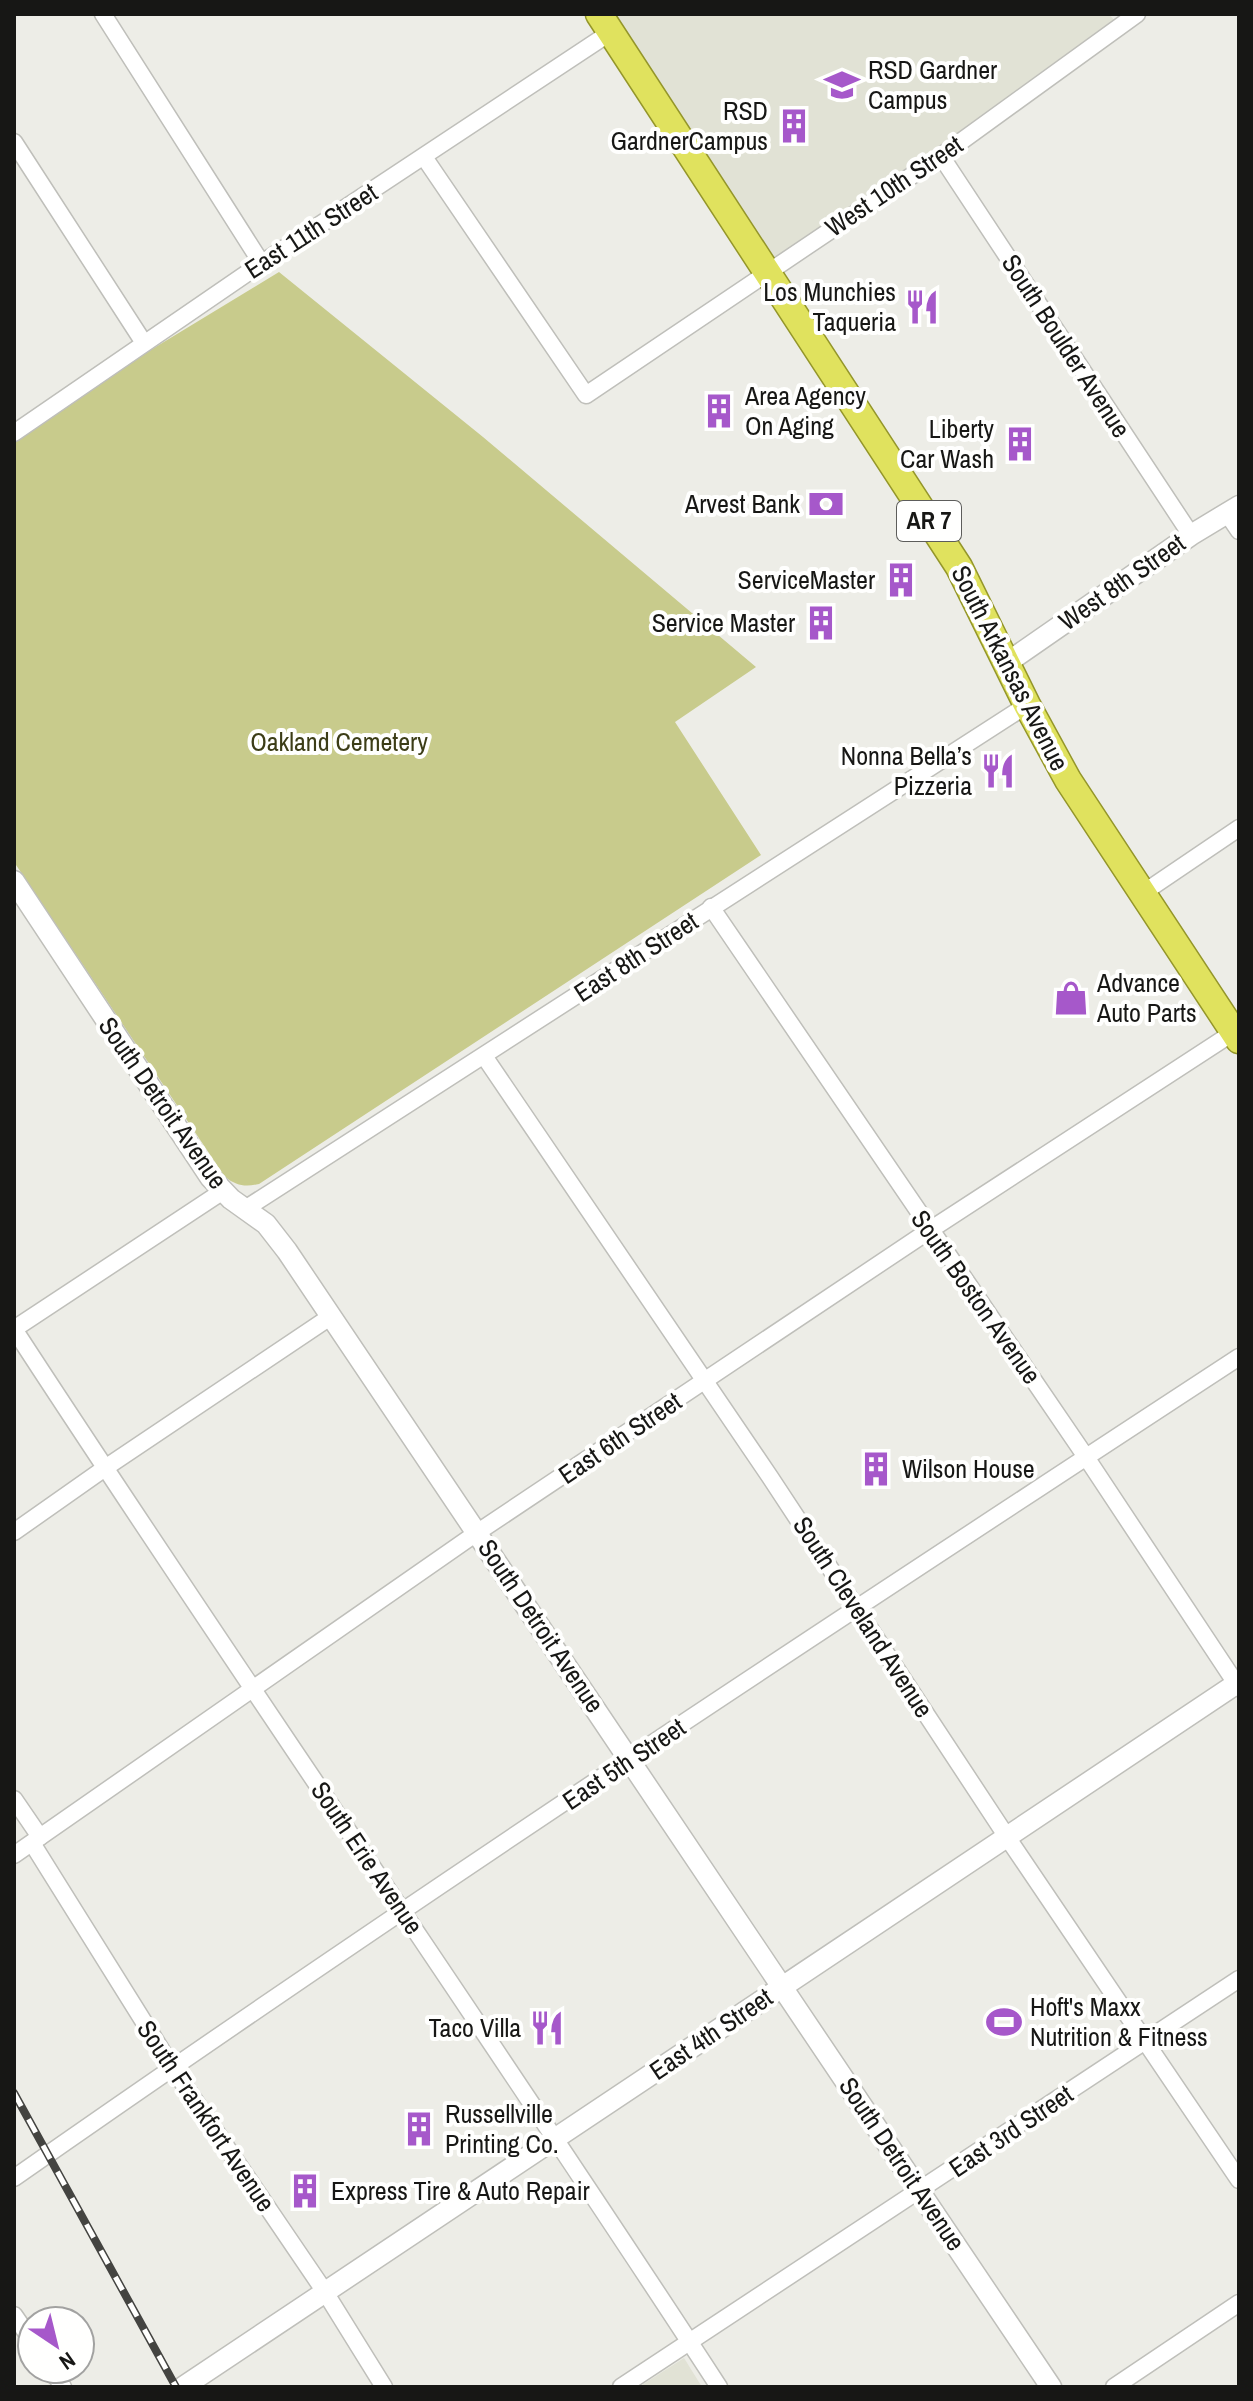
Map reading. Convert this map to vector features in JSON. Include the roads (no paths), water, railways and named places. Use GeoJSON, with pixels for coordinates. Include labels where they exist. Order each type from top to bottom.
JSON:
{"type":"FeatureCollection","features":[{"type":"Feature","properties":{"kind":"highway","name":"South Arkansas Avenue"},"geometry":{"type":"LineString","coordinates":[[605,23],[959,567],[1068,780],[1236,1036]]}},
{"type":"Feature","properties":{"kind":"street"},"geometry":{"type":"LineString","coordinates":[[103,14],[262,264]]}},
{"type":"Feature","properties":{"kind":"street","name":"West 10th Street"},"geometry":{"type":"LineString","coordinates":[[424,157],[586,395],[941,156],[1137,14]]}},
{"type":"Feature","properties":{"kind":"street","name":"East 11th Street"},"geometry":{"type":"LineString","coordinates":[[14,433],[424,157],[605,23]]}},
{"type":"Feature","properties":{"kind":"street"},"geometry":{"type":"LineString","coordinates":[[14,142],[144,343]]}},
{"type":"Feature","properties":{"kind":"street","name":"South Boulder Avenue"},"geometry":{"type":"LineString","coordinates":[[941,156],[1191,535]]}},
{"type":"Feature","properties":{"kind":"street"},"geometry":{"type":"LineString","coordinates":[[1232,509],[1239,531]]}},
{"type":"Feature","properties":{"kind":"street","name":"West 8th Street"},"geometry":{"type":"LineString","coordinates":[[1008,662],[1232,509]]}},
{"type":"Feature","properties":{"kind":"street","name":"East 8th Street"},"geometry":{"type":"LineString","coordinates":[[245,1209],[1027,705]]}},
{"type":"Feature","properties":{"kind":"street"},"geometry":{"type":"LineString","coordinates":[[1143,893],[1239,828]]}},
{"type":"Feature","properties":{"kind":"street","name":"South Detroit Avenue"},"geometry":{"type":"LineString","coordinates":[[14,881],[201,1165],[223,1191],[266,1224],[287,1251],[1051,2387]]}},
{"type":"Feature","properties":{"kind":"street","name":"South Boston Avenue"},"geometry":{"type":"LineString","coordinates":[[711,907],[1238,1685]]}},
{"type":"Feature","properties":{"kind":"street","name":"East 6th Street"},"geometry":{"type":"LineString","coordinates":[[14,1855],[478,1532],[930,1230],[1236,1036]]}},
{"type":"Feature","properties":{"kind":"street","name":"South Cleveland Avenue"},"geometry":{"type":"LineString","coordinates":[[484,1056],[706,1381],[1007,1837],[1239,2180]]}},
{"type":"Feature","properties":{"kind":"street"},"geometry":{"type":"LineString","coordinates":[[14,1329],[223,1191]]}},
{"type":"Feature","properties":{"kind":"street"},"geometry":{"type":"LineString","coordinates":[[14,1532],[330,1317]]}},
{"type":"Feature","properties":{"kind":"street","name":"South Erie Avenue"},"geometry":{"type":"LineString","coordinates":[[14,1329],[252,1688],[557,2138],[719,2387]]}},
{"type":"Feature","properties":{"kind":"street","name":"East 5th Street"},"geometry":{"type":"LineString","coordinates":[[14,2178],[403,1911],[1239,1357]]}},
{"type":"Feature","properties":{"kind":"street","name":"East 4th Street"},"geometry":{"type":"LineString","coordinates":[[183,2387],[1238,1685]]}},
{"type":"Feature","properties":{"kind":"street","name":"South Frankfort Avenue"},"geometry":{"type":"LineString","coordinates":[[14,1799],[172,2067],[325,2292],[384,2387]]}},
{"type":"Feature","properties":{"kind":"street","name":"East 3rd Street"},"geometry":{"type":"LineString","coordinates":[[621,2387],[1239,1979]]}},
{"type":"Feature","properties":{"kind":"street"},"geometry":{"type":"LineString","coordinates":[[1114,2387],[1239,2303]]}},
{"type":"Feature","properties":{"kind":"railway"},"geometry":{"type":"LineString","coordinates":[[14,2093],[176,2387]]}},
{"type":"Feature","properties":{"kind":"place","name":"RSD Gardner Campus"},"geometry":{"type":"Point","coordinates":[842,85]}},
{"type":"Feature","properties":{"kind":"place","name":"RSD GardnerCampus"},"geometry":{"type":"Point","coordinates":[794,126]}},
{"type":"Feature","properties":{"kind":"place","name":"Los Munchies Taqueria"},"geometry":{"type":"Point","coordinates":[922,307]}},
{"type":"Feature","properties":{"kind":"place","name":"Area Agency On Aging"},"geometry":{"type":"Point","coordinates":[719,411]}},
{"type":"Feature","properties":{"kind":"place","name":"Liberty Car Wash"},"geometry":{"type":"Point","coordinates":[1020,444]}},
{"type":"Feature","properties":{"kind":"place","name":"Arvest Bank"},"geometry":{"type":"Point","coordinates":[826,504]}},
{"type":"Feature","properties":{"kind":"place","name":"ServiceMaster"},"geometry":{"type":"Point","coordinates":[901,580]}},
{"type":"Feature","properties":{"kind":"place","name":"Service Master"},"geometry":{"type":"Point","coordinates":[821,623]}},
{"type":"Feature","properties":{"kind":"place","name":"Nonna Bella’s Pizzeria"},"geometry":{"type":"Point","coordinates":[998,771]}},
{"type":"Feature","properties":{"kind":"place","name":"Advance Auto Parts"},"geometry":{"type":"Point","coordinates":[1071,998]}},
{"type":"Feature","properties":{"kind":"place","name":"Wilson House"},"geometry":{"type":"Point","coordinates":[876,1469]}},
{"type":"Feature","properties":{"kind":"place","name":"Hoft's Maxx Nutrition & Fitness"},"geometry":{"type":"Point","coordinates":[1004,2022]}},
{"type":"Feature","properties":{"kind":"place","name":"Taco Villa"},"geometry":{"type":"Point","coordinates":[547,2028]}},
{"type":"Feature","properties":{"kind":"place","name":"Russellville Printing Co."},"geometry":{"type":"Point","coordinates":[419,2129]}},
{"type":"Feature","properties":{"kind":"place","name":"Express Tire & Auto Repair"},"geometry":{"type":"Point","coordinates":[305,2191]}},
{"type":"Feature","properties":{"kind":"park label","name":"Oakland Cemetery"},"geometry":{"type":"Point","coordinates":[339,742]}}]}
